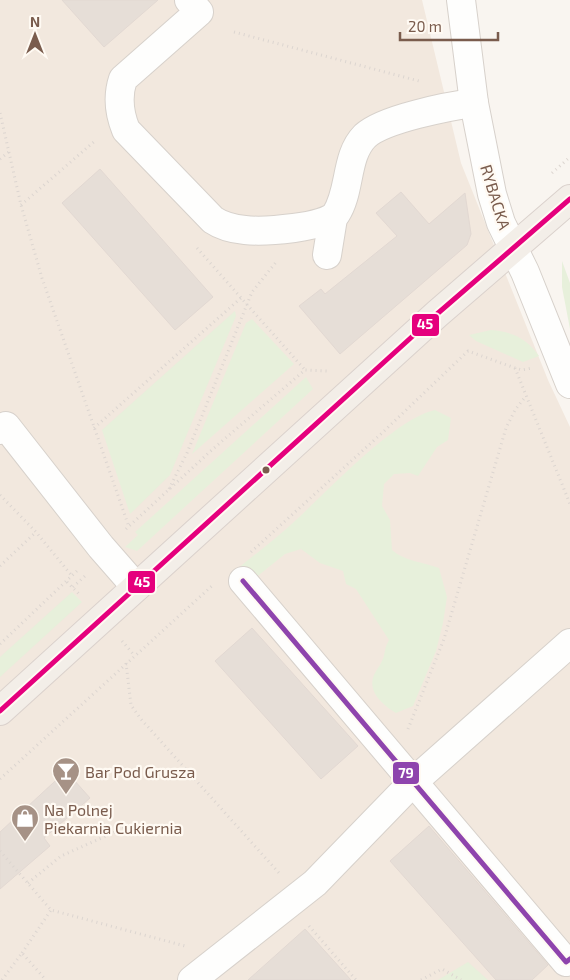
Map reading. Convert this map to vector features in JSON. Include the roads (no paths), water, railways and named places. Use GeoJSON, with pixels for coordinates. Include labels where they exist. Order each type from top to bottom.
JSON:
{"type":"FeatureCollection","features":[{"type":"Feature","properties":{"kind":"main road"},"geometry":{"type":"LineString","coordinates":[[0,711],[513,247],[570,199]]}},
{"type":"Feature","properties":{"kind":"street"},"geometry":{"type":"LineString","coordinates":[[189,0],[198,12],[123,79],[119,98],[121,118],[126,130],[213,220],[222,225],[246,231],[313,226],[333,218],[338,212],[351,164],[365,136],[372,131],[410,117],[474,103]]}},
{"type":"Feature","properties":{"kind":"street","name":"RYBACKA"},"geometry":{"type":"LineString","coordinates":[[461,0],[474,103],[492,194],[501,223],[513,247],[570,384]]}},
{"type":"Feature","properties":{"kind":"street"},"geometry":{"type":"LineString","coordinates":[[327,255],[333,218]]}},
{"type":"Feature","properties":{"kind":"street"},"geometry":{"type":"LineString","coordinates":[[0,430],[6,426],[136,587]]}},
{"type":"Feature","properties":{"kind":"street"},"geometry":{"type":"LineString","coordinates":[[235,572],[406,776],[507,891],[566,962],[570,959]]}},
{"type":"Feature","properties":{"kind":"street"},"geometry":{"type":"LineString","coordinates":[[200,974],[254,919],[300,895],[315,883],[406,776],[570,643]]}},
{"type":"Feature","properties":{"kind":"place","name":"Bar Pod Grusza"},"geometry":{"type":"Point","coordinates":[66,795]}},
{"type":"Feature","properties":{"kind":"place","name":"Na Polnej Piekarnia Cukiernia"},"geometry":{"type":"Point","coordinates":[25,842]}}]}
